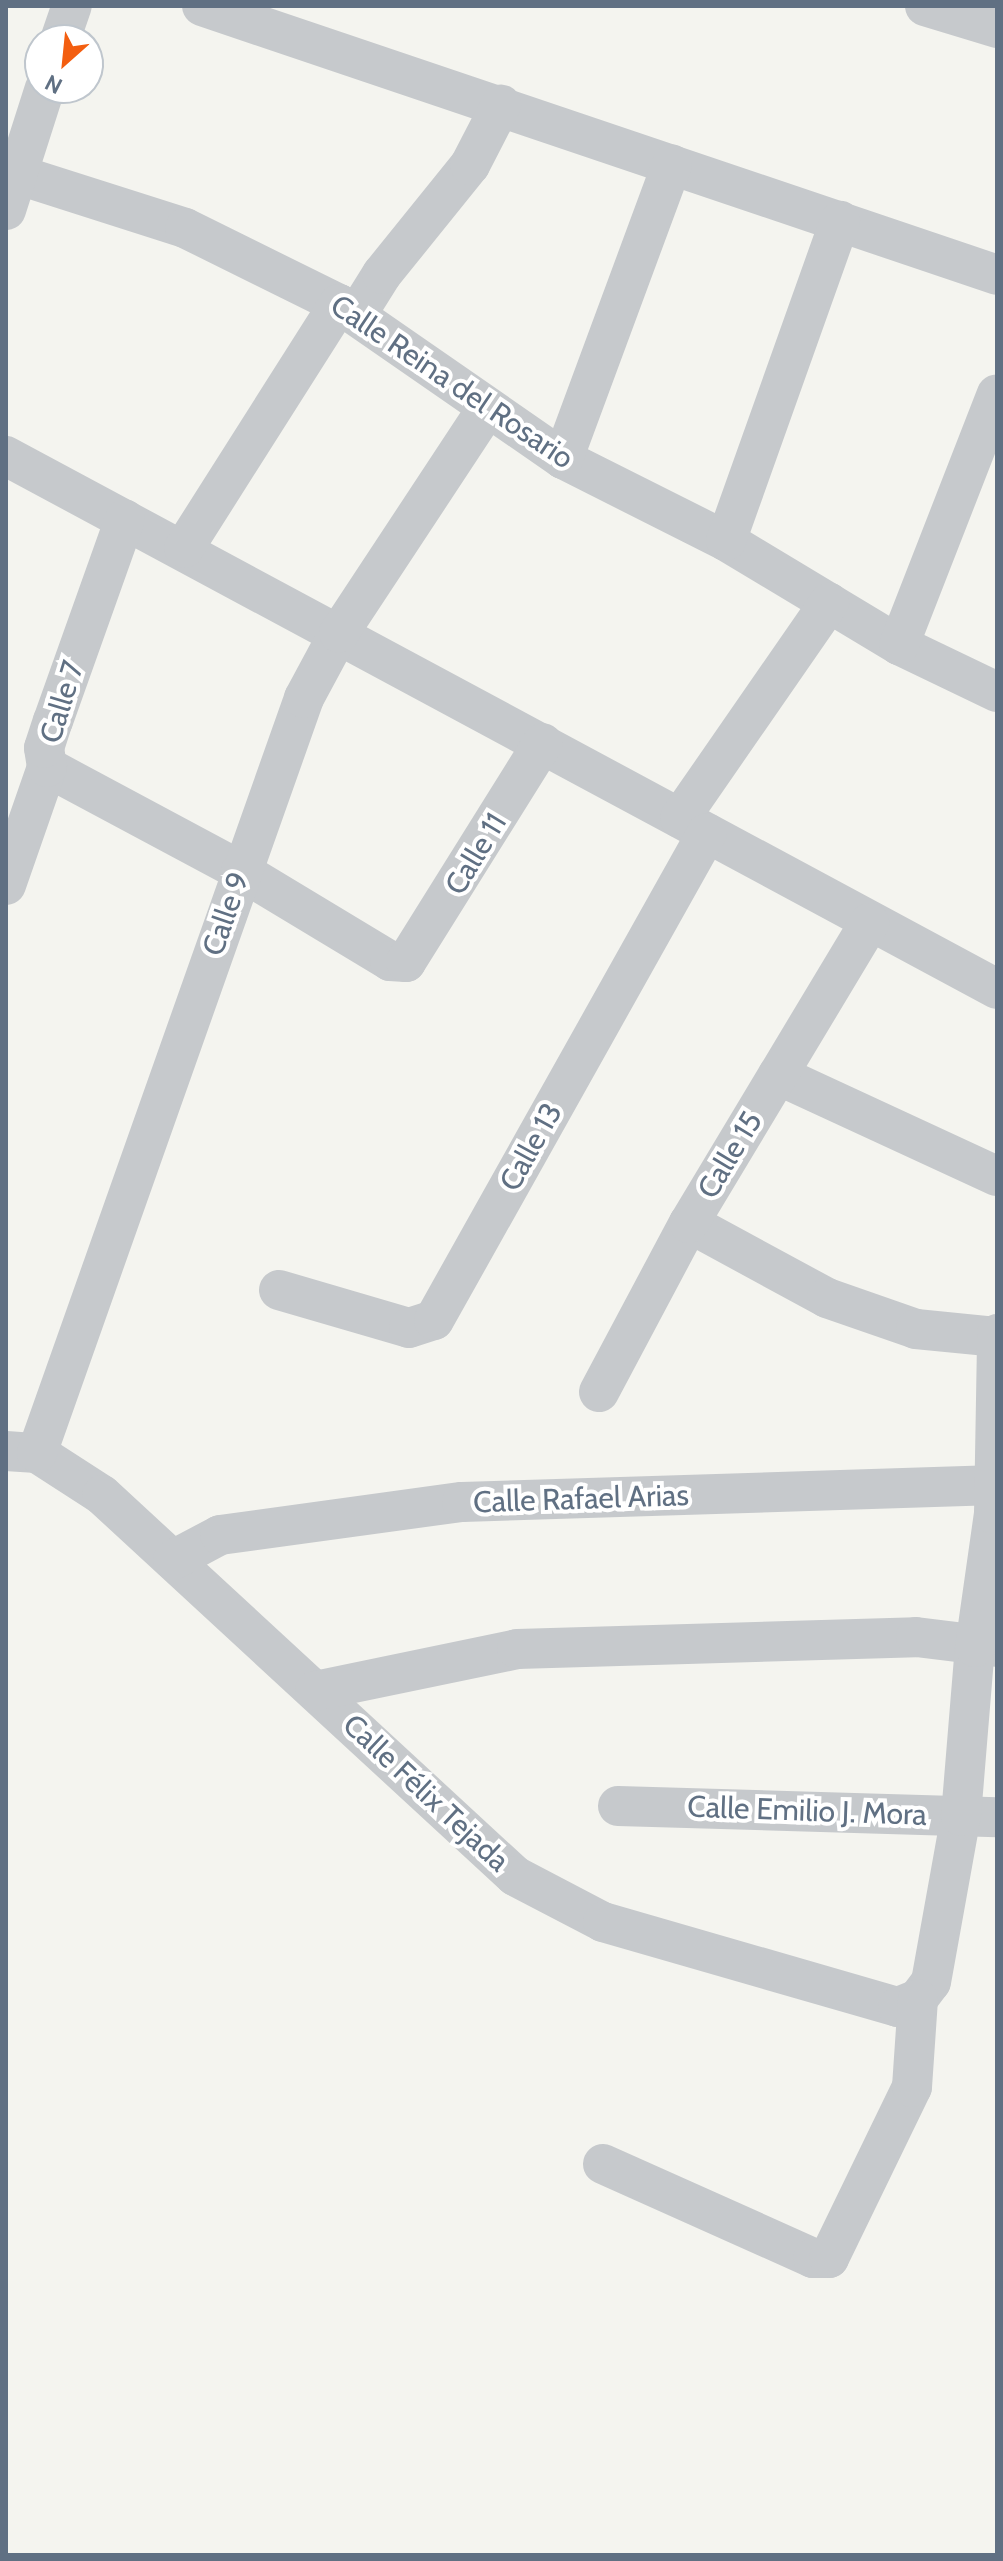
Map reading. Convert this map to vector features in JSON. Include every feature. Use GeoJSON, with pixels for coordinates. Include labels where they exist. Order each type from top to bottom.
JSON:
{"type":"FeatureCollection","features":[{"type":"Feature","properties":{"kind":"street"},"geometry":{"type":"LineString","coordinates":[[202,6],[997,275]]}},
{"type":"Feature","properties":{"kind":"street"},"geometry":{"type":"LineString","coordinates":[[925,6],[997,28]]}},
{"type":"Feature","properties":{"kind":"street"},"geometry":{"type":"LineString","coordinates":[[12,193],[40,104]]}},
{"type":"Feature","properties":{"kind":"street"},"geometry":{"type":"LineString","coordinates":[[184,548],[348,309],[382,274],[470,165],[501,105]]}},
{"type":"Feature","properties":{"kind":"street"},"geometry":{"type":"LineString","coordinates":[[563,459],[672,164]]}},
{"type":"Feature","properties":{"kind":"street","name":"Calle Reina del Rosario"},"geometry":{"type":"LineString","coordinates":[[12,193],[185,228],[348,309],[486,410],[563,459],[726,541],[899,645],[997,692]]}},
{"type":"Feature","properties":{"kind":"street"},"geometry":{"type":"LineString","coordinates":[[726,541],[840,221]]}},
{"type":"Feature","properties":{"kind":"street"},"geometry":{"type":"LineString","coordinates":[[899,645],[997,394]]}},
{"type":"Feature","properties":{"kind":"street","name":"Calle 9"},"geometry":{"type":"LineString","coordinates":[[22,1452],[304,698],[339,633],[486,410]]}},
{"type":"Feature","properties":{"kind":"street"},"geometry":{"type":"LineString","coordinates":[[6,456],[184,548],[869,923],[997,989]]}},
{"type":"Feature","properties":{"kind":"street","name":"Calle 7"},"geometry":{"type":"LineString","coordinates":[[6,885],[47,767],[44,748],[125,519]]}},
{"type":"Feature","properties":{"kind":"street","name":"Calle 13"},"geometry":{"type":"LineString","coordinates":[[279,1290],[409,1328],[434,1320],[694,826],[829,603]]}},
{"type":"Feature","properties":{"kind":"street","name":"Calle 11"},"geometry":{"type":"LineString","coordinates":[[241,871],[390,961],[406,962],[543,743]]}},
{"type":"Feature","properties":{"kind":"street"},"geometry":{"type":"LineString","coordinates":[[47,767],[241,871]]}},
{"type":"Feature","properties":{"kind":"street","name":"Calle 15"},"geometry":{"type":"LineString","coordinates":[[599,1392],[689,1223],[869,923]]}},
{"type":"Feature","properties":{"kind":"street"},"geometry":{"type":"LineString","coordinates":[[778,1075],[997,1176]]}},
{"type":"Feature","properties":{"kind":"street"},"geometry":{"type":"LineString","coordinates":[[603,2164],[813,2258],[829,2258],[912,2087],[918,1999],[931,1982],[979,1816],[994,1514],[996,1336],[916,1329],[827,1298],[689,1223]]}},
{"type":"Feature","properties":{"kind":"street","name":"Calle Félix Tejada"},"geometry":{"type":"LineString","coordinates":[[22,1452],[102,1495],[515,1876],[603,1922],[898,2007],[918,1999]]}},
{"type":"Feature","properties":{"kind":"street","name":"Calle Rafael Arias"},"geometry":{"type":"LineString","coordinates":[[173,1560],[220,1535],[462,1502],[994,1485]]}},
{"type":"Feature","properties":{"kind":"street"},"geometry":{"type":"LineString","coordinates":[[315,1691],[517,1649],[916,1637],[986,1647]]}},
{"type":"Feature","properties":{"kind":"street","name":"Calle Emilio J. Mora"},"geometry":{"type":"LineString","coordinates":[[618,1806],[979,1816]]}}]}
